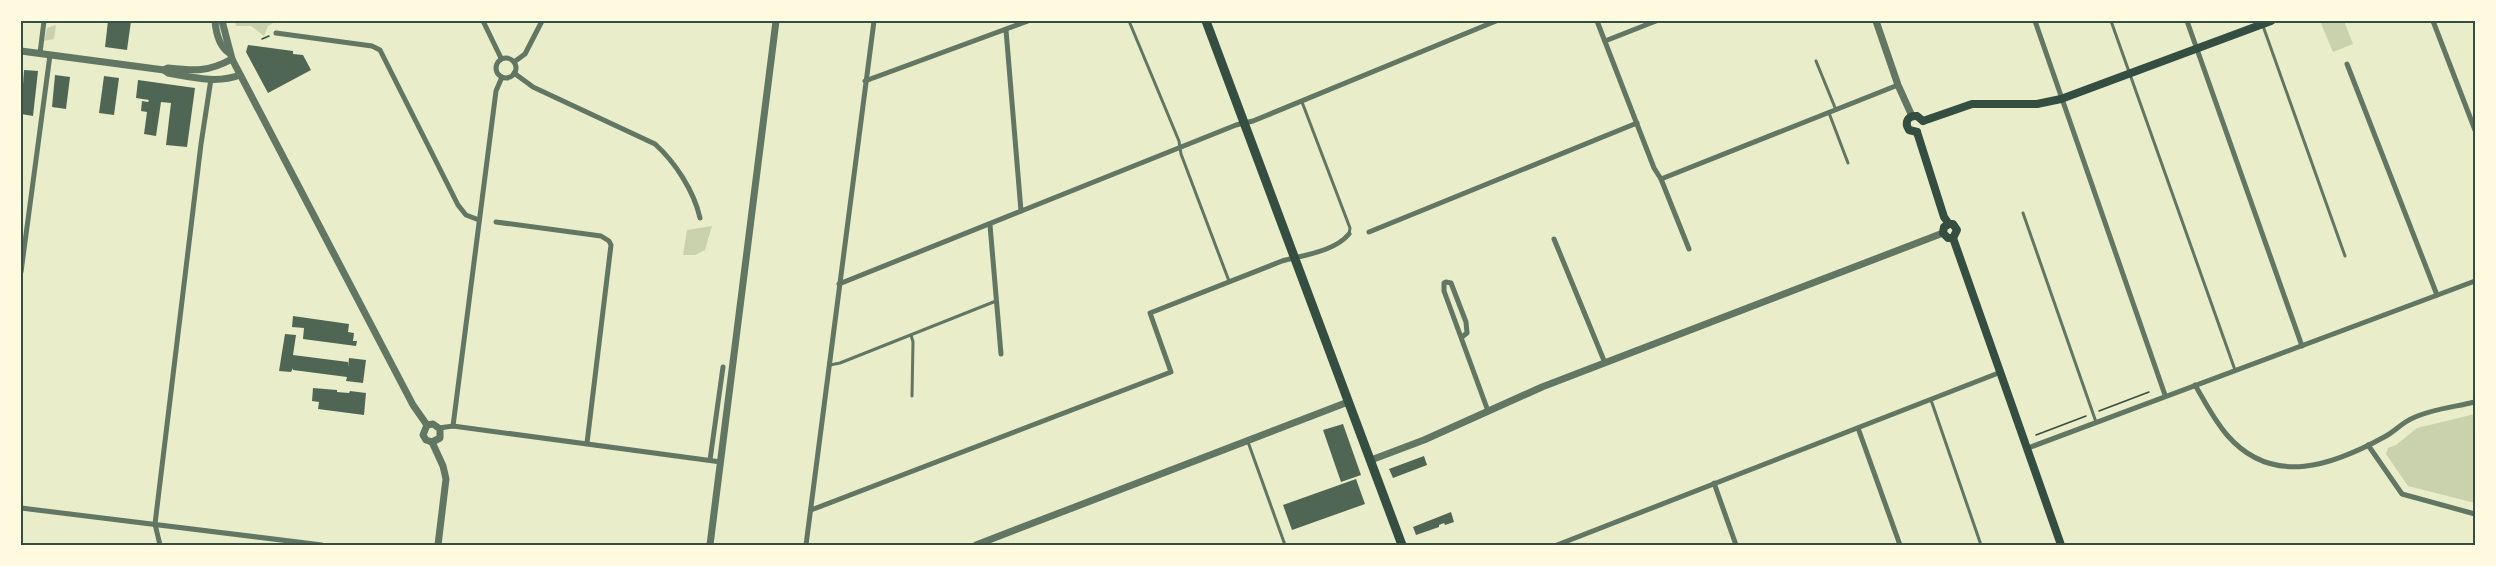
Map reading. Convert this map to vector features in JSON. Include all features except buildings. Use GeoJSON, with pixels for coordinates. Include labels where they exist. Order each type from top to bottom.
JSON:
{"type":"FeatureCollection","features":[{"type":"Feature","properties":{"kind":"main road"},"geometry":{"type":"LineString","coordinates":[[1206,21],[1402,545]]}},
{"type":"Feature","properties":{"kind":"main road"},"geometry":{"type":"LineString","coordinates":[[1923,121],[1972,104],[2037,104],[2061,99],[2271,21]]}},
{"type":"Feature","properties":{"kind":"main road"},"geometry":{"type":"LineString","coordinates":[[1917,132],[1907,128],[1906,122],[1912,116],[1917,116],[1923,121]]}},
{"type":"Feature","properties":{"kind":"main road"},"geometry":{"type":"LineString","coordinates":[[1917,132],[1921,129],[1923,121]]}},
{"type":"Feature","properties":{"kind":"main road"},"geometry":{"type":"LineString","coordinates":[[1917,132],[1941,206],[1949,224],[1953,224],[1957,230],[1953,238],[2061,545]]}},
{"type":"Feature","properties":{"kind":"main road"},"geometry":{"type":"LineString","coordinates":[[1949,224],[1944,227],[1943,233],[1948,238],[1953,238]]}},
{"type":"Feature","properties":{"kind":"street"},"geometry":{"type":"LineString","coordinates":[[40,53],[44,21]]}},
{"type":"Feature","properties":{"kind":"street"},"geometry":{"type":"LineString","coordinates":[[215,21],[223,49],[231,56]]}},
{"type":"Feature","properties":{"kind":"street"},"geometry":{"type":"LineString","coordinates":[[222,21],[231,56],[240,75],[413,405],[427,425]]}},
{"type":"Feature","properties":{"kind":"street"},"geometry":{"type":"LineString","coordinates":[[483,21],[501,58]]}},
{"type":"Feature","properties":{"kind":"street"},"geometry":{"type":"LineString","coordinates":[[514,62],[525,54],[542,21]]}},
{"type":"Feature","properties":{"kind":"street"},"geometry":{"type":"LineString","coordinates":[[710,545],[776,21]]}},
{"type":"Feature","properties":{"kind":"street"},"geometry":{"type":"LineString","coordinates":[[806,545],[874,21]]}},
{"type":"Feature","properties":{"kind":"street"},"geometry":{"type":"LineString","coordinates":[[865,81],[1028,21]]}},
{"type":"Feature","properties":{"kind":"street"},"geometry":{"type":"LineString","coordinates":[[839,284],[1301,101],[1496,21]]}},
{"type":"Feature","properties":{"kind":"street"},"geometry":{"type":"LineString","coordinates":[[1597,21],[1654,168],[1661,179],[1689,249]]}},
{"type":"Feature","properties":{"kind":"street"},"geometry":{"type":"LineString","coordinates":[[1605,41],[1656,21]]}},
{"type":"Feature","properties":{"kind":"street"},"geometry":{"type":"LineString","coordinates":[[1876,21],[1898,85],[1912,116]]}},
{"type":"Feature","properties":{"kind":"street"},"geometry":{"type":"LineString","coordinates":[[2035,21],[2165,395]]}},
{"type":"Feature","properties":{"kind":"street"},"geometry":{"type":"LineString","coordinates":[[2187,21],[2302,346]]}},
{"type":"Feature","properties":{"kind":"street"},"geometry":{"type":"LineString","coordinates":[[2433,21],[2475,130]]}},
{"type":"Feature","properties":{"kind":"street"},"geometry":{"type":"LineString","coordinates":[[1006,30],[1021,211]]}},
{"type":"Feature","properties":{"kind":"street"},"geometry":{"type":"LineString","coordinates":[[276,33],[372,45],[380,50],[458,205],[466,215],[479,220]]}},
{"type":"Feature","properties":{"kind":"street"},"geometry":{"type":"LineString","coordinates":[[21,51],[164,70],[168,73],[211,79],[232,78],[240,75]]}},
{"type":"Feature","properties":{"kind":"street"},"geometry":{"type":"LineString","coordinates":[[21,272],[50,55]]}},
{"type":"Feature","properties":{"kind":"street"},"geometry":{"type":"LineString","coordinates":[[164,70],[168,68],[199,71],[216,67],[231,56]]}},
{"type":"Feature","properties":{"kind":"street"},"geometry":{"type":"LineString","coordinates":[[501,58],[508,58],[514,62]]}},
{"type":"Feature","properties":{"kind":"street"},"geometry":{"type":"LineString","coordinates":[[501,58],[495,68],[502,77]]}},
{"type":"Feature","properties":{"kind":"street"},"geometry":{"type":"LineString","coordinates":[[514,62],[514,73]]}},
{"type":"Feature","properties":{"kind":"street"},"geometry":{"type":"LineString","coordinates":[[2347,64],[2436,295]]}},
{"type":"Feature","properties":{"kind":"street"},"geometry":{"type":"LineString","coordinates":[[502,77],[509,77],[514,73]]}},
{"type":"Feature","properties":{"kind":"street"},"geometry":{"type":"LineString","coordinates":[[514,73],[533,87],[655,144],[669,156],[695,201],[700,218]]}},
{"type":"Feature","properties":{"kind":"street"},"geometry":{"type":"LineString","coordinates":[[453,426],[496,91],[502,77]]}},
{"type":"Feature","properties":{"kind":"street"},"geometry":{"type":"LineString","coordinates":[[160,545],[155,524],[201,144],[211,79]]}},
{"type":"Feature","properties":{"kind":"street"},"geometry":{"type":"LineString","coordinates":[[1661,179],[1898,85]]}},
{"type":"Feature","properties":{"kind":"street"},"geometry":{"type":"LineString","coordinates":[[1369,232],[1637,123]]}},
{"type":"Feature","properties":{"kind":"street"},"geometry":{"type":"LineString","coordinates":[[496,222],[601,236],[611,245],[587,443]]}},
{"type":"Feature","properties":{"kind":"street"},"geometry":{"type":"LineString","coordinates":[[990,225],[1001,354]]}},
{"type":"Feature","properties":{"kind":"street"},"geometry":{"type":"LineString","coordinates":[[1371,460],[1605,363],[1943,233]]}},
{"type":"Feature","properties":{"kind":"street"},"geometry":{"type":"LineString","coordinates":[[811,510],[1171,372],[1150,313],[1229,281],[1338,243],[1349,234]]}},
{"type":"Feature","properties":{"kind":"street"},"geometry":{"type":"LineString","coordinates":[[1554,239],[1605,363]]}},
{"type":"Feature","properties":{"kind":"street"},"geometry":{"type":"LineString","coordinates":[[2028,448],[2475,281]]}},
{"type":"Feature","properties":{"kind":"street"},"geometry":{"type":"LineString","coordinates":[[1462,337],[1467,333],[1466,322],[1451,283],[1446,282],[1443,283],[1444,291],[1488,411]]}},
{"type":"Feature","properties":{"kind":"street"},"geometry":{"type":"LineString","coordinates":[[710,460],[723,367]]}},
{"type":"Feature","properties":{"kind":"street"},"geometry":{"type":"LineString","coordinates":[[1557,545],[1574,542],[1714,483],[2001,372]]}},
{"type":"Feature","properties":{"kind":"street"},"geometry":{"type":"LineString","coordinates":[[2195,385],[2228,437],[2243,450],[2267,463],[2289,468],[2316,466],[2368,445],[2388,435],[2412,418],[2475,402]]}},
{"type":"Feature","properties":{"kind":"street"},"geometry":{"type":"LineString","coordinates":[[976,545],[1348,402]]}},
{"type":"Feature","properties":{"kind":"street"},"geometry":{"type":"LineString","coordinates":[[427,425],[433,424],[439,428],[453,426],[721,462]]}},
{"type":"Feature","properties":{"kind":"street"},"geometry":{"type":"LineString","coordinates":[[427,425],[423,435],[426,440],[432,442],[440,438],[439,428]]}},
{"type":"Feature","properties":{"kind":"street"},"geometry":{"type":"LineString","coordinates":[[1858,428],[1900,545]]}},
{"type":"Feature","properties":{"kind":"street"},"geometry":{"type":"LineString","coordinates":[[432,442],[446,479],[438,545]]}},
{"type":"Feature","properties":{"kind":"street"},"geometry":{"type":"LineString","coordinates":[[2368,445],[2402,494],[2475,514]]}},
{"type":"Feature","properties":{"kind":"street"},"geometry":{"type":"LineString","coordinates":[[1714,483],[1737,545]]}},
{"type":"Feature","properties":{"kind":"street"},"geometry":{"type":"LineString","coordinates":[[21,508],[322,545]]}},
{"type":"Feature","properties":{"kind":"lane"},"geometry":{"type":"LineString","coordinates":[[1129,21],[1180,148],[1229,281]]}},
{"type":"Feature","properties":{"kind":"lane"},"geometry":{"type":"LineString","coordinates":[[2111,21],[2235,371]]}},
{"type":"Feature","properties":{"kind":"lane"},"geometry":{"type":"LineString","coordinates":[[2262,23],[2345,256]]}},
{"type":"Feature","properties":{"kind":"lane"},"geometry":{"type":"LineString","coordinates":[[1816,61],[1836,110]]}},
{"type":"Feature","properties":{"kind":"lane"},"geometry":{"type":"LineString","coordinates":[[1301,101],[1350,228],[1349,234]]}},
{"type":"Feature","properties":{"kind":"lane"},"geometry":{"type":"LineString","coordinates":[[1829,113],[1848,163]]}},
{"type":"Feature","properties":{"kind":"lane"},"geometry":{"type":"LineString","coordinates":[[2023,213],[2096,422]]}},
{"type":"Feature","properties":{"kind":"lane"},"geometry":{"type":"LineString","coordinates":[[828,365],[840,363],[996,301]]}},
{"type":"Feature","properties":{"kind":"lane"},"geometry":{"type":"LineString","coordinates":[[911,335],[913,342],[912,396]]}},
{"type":"Feature","properties":{"kind":"lane"},"geometry":{"type":"LineString","coordinates":[[1931,400],[1981,545]]}},
{"type":"Feature","properties":{"kind":"lane"},"geometry":{"type":"LineString","coordinates":[[1248,440],[1285,545]]}},
{"type":"Feature","properties":{"kind":"green space"},"geometry":{"type":"Polygon","coordinates":[[[235,21],[275,22],[268,26],[264,36],[251,26],[236,26],[235,21]]]}},
{"type":"Feature","properties":{"kind":"green space"},"geometry":{"type":"Polygon","coordinates":[[[2320,21],[2344,21],[2353,44],[2333,52],[2320,21]]]}},
{"type":"Feature","properties":{"kind":"green space"},"geometry":{"type":"Polygon","coordinates":[[[56,25],[54,39],[44,41],[47,28],[56,25]]]}},
{"type":"Feature","properties":{"kind":"green space"},"geometry":{"type":"Polygon","coordinates":[[[712,226],[705,250],[695,255],[683,255],[687,230],[712,226]]]}},
{"type":"Feature","properties":{"kind":"green space"},"geometry":{"type":"Polygon","coordinates":[[[2475,414],[2475,503],[2408,486],[2386,454],[2388,448],[2396,445],[2417,428],[2475,414]]]}}]}
